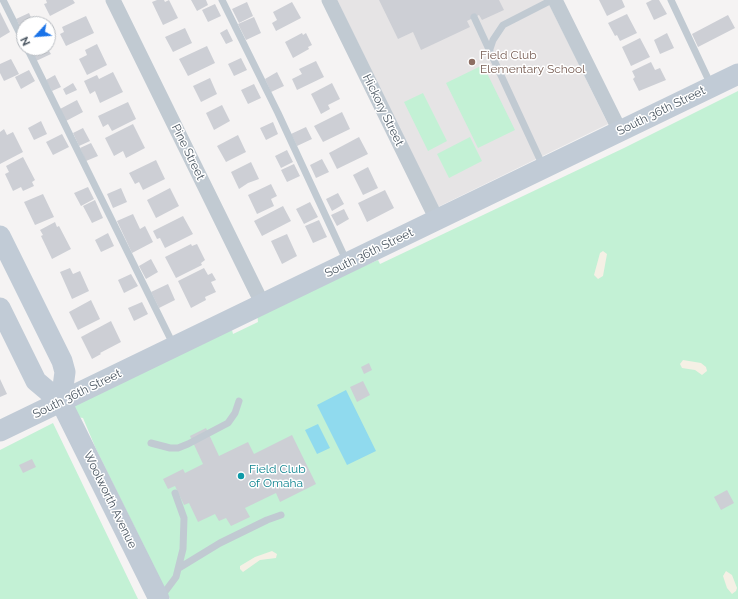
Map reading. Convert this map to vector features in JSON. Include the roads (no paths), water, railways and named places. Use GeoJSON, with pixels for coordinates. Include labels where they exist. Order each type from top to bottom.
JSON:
{"type":"FeatureCollection","features":[{"type":"Feature","properties":{"kind":"street","name":"Pine Street"},"geometry":{"type":"LineString","coordinates":[[113,0],[263,305]]}},
{"type":"Feature","properties":{"kind":"street","name":"Hickory Street"},"geometry":{"type":"LineString","coordinates":[[329,0],[437,220]]}},
{"type":"Feature","properties":{"kind":"street"},"geometry":{"type":"LineString","coordinates":[[556,0],[620,131]]}},
{"type":"Feature","properties":{"kind":"street","name":"South 36th Street"},"geometry":{"type":"LineString","coordinates":[[0,431],[348,264],[738,74]]}},
{"type":"Feature","properties":{"kind":"street"},"geometry":{"type":"LineString","coordinates":[[0,236],[64,367],[61,402]]}},
{"type":"Feature","properties":{"kind":"street","name":"Woolworth Avenue"},"geometry":{"type":"LineString","coordinates":[[0,308],[36,380],[61,402],[159,599]]}},
{"type":"Feature","properties":{"kind":"lane"},"geometry":{"type":"LineString","coordinates":[[4,0],[16,25]]}},
{"type":"Feature","properties":{"kind":"lane"},"geometry":{"type":"LineString","coordinates":[[222,0],[278,113],[348,264]]}},
{"type":"Feature","properties":{"kind":"lane"},"geometry":{"type":"LineString","coordinates":[[490,49],[496,34],[502,25],[552,0]]}},
{"type":"Feature","properties":{"kind":"lane"},"geometry":{"type":"LineString","coordinates":[[671,0],[712,86]]}},
{"type":"Feature","properties":{"kind":"lane"},"geometry":{"type":"LineString","coordinates":[[474,18],[490,49],[544,168]]}},
{"type":"Feature","properties":{"kind":"lane"},"geometry":{"type":"LineString","coordinates":[[31,56],[174,347]]}},
{"type":"Feature","properties":{"kind":"lane"},"geometry":{"type":"LineString","coordinates":[[151,443],[170,448],[178,448],[188,444],[228,423],[235,413],[239,401]]}},
{"type":"Feature","properties":{"kind":"lane"},"geometry":{"type":"LineString","coordinates":[[159,599],[176,577],[179,568],[185,531],[181,506],[175,493]]}},
{"type":"Feature","properties":{"kind":"lane"},"geometry":{"type":"LineString","coordinates":[[179,568],[220,543],[267,520],[281,516]]}},
{"type":"Feature","properties":{"kind":"water"},"geometry":{"type":"Polygon","coordinates":[[[346,390],[376,451],[347,465],[317,405],[346,390]]]}},
{"type":"Feature","properties":{"kind":"water"},"geometry":{"type":"Polygon","coordinates":[[[318,424],[330,448],[317,454],[305,430],[318,424]]]}},
{"type":"Feature","properties":{"kind":"place","name":"Field Club Elementary School"},"geometry":{"type":"Point","coordinates":[472,62]}},
{"type":"Feature","properties":{"kind":"place","name":"Field Club of Omaha"},"geometry":{"type":"Point","coordinates":[241,476]}}]}
